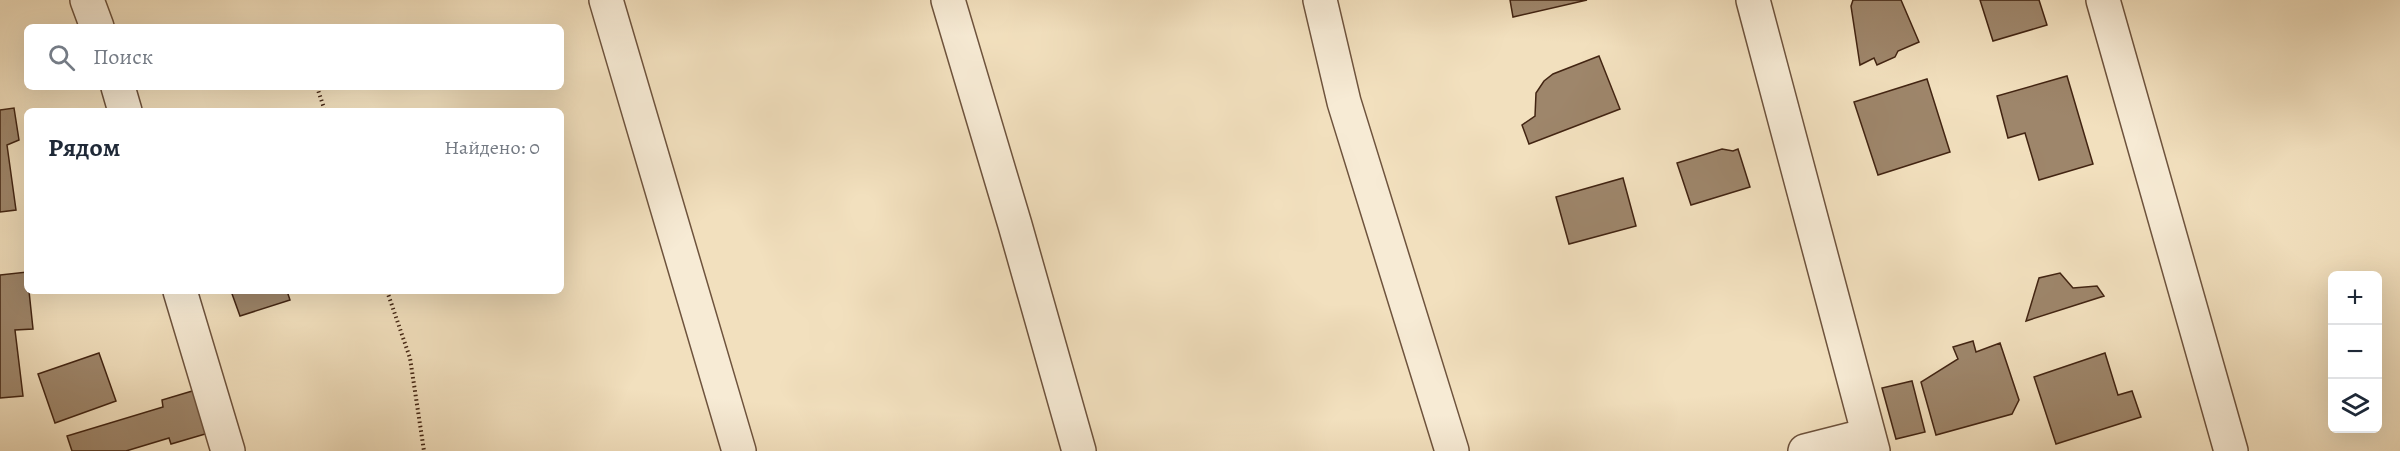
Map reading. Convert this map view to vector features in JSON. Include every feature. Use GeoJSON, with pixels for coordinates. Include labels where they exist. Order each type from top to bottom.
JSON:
{"type":"FeatureCollection","features":[{"type":"Feature","properties":{"kind":"street"},"geometry":{"type":"LineString","coordinates":[[87,0],[96,24]]}},
{"type":"Feature","properties":{"kind":"street"},"geometry":{"type":"LineString","coordinates":[[606,0],[739,451]]}},
{"type":"Feature","properties":{"kind":"street"},"geometry":{"type":"LineString","coordinates":[[948,0],[1016,225],[1079,451]]}},
{"type":"Feature","properties":{"kind":"street"},"geometry":{"type":"LineString","coordinates":[[1320,0],[1344,102],[1452,451]]}},
{"type":"Feature","properties":{"kind":"street"},"geometry":{"type":"LineString","coordinates":[[1753,0],[1870,443],[1805,451]]}},
{"type":"Feature","properties":{"kind":"street"},"geometry":{"type":"LineString","coordinates":[[2103,0],[2231,451]]}},
{"type":"Feature","properties":{"kind":"street"},"geometry":{"type":"LineString","coordinates":[[119,90],[124,108]]}},
{"type":"Feature","properties":{"kind":"street"},"geometry":{"type":"LineString","coordinates":[[181,294],[228,451]]}},
{"type":"Feature","properties":{"kind":"path"},"geometry":{"type":"LineString","coordinates":[[317,90],[324,108]]}},
{"type":"Feature","properties":{"kind":"path"},"geometry":{"type":"LineString","coordinates":[[388,294],[410,358],[424,451]]}},
{"type":"Feature","properties":{"kind":"building"},"geometry":{"type":"Polygon","coordinates":[[[1510,0],[1587,0],[1513,17],[1510,0]]]}},
{"type":"Feature","properties":{"kind":"building"},"geometry":{"type":"Polygon","coordinates":[[[1853,0],[1901,0],[1919,42],[1898,51],[1895,57],[1877,65],[1874,58],[1860,65],[1851,6],[1853,0]]]}},
{"type":"Feature","properties":{"kind":"building"},"geometry":{"type":"Polygon","coordinates":[[[1980,0],[2039,0],[2047,25],[1993,41],[1980,0]]]}},
{"type":"Feature","properties":{"kind":"building"},"geometry":{"type":"Polygon","coordinates":[[[1599,56],[1620,109],[1529,144],[1522,125],[1535,116],[1536,93],[1544,81],[1553,74],[1599,56]]]}},
{"type":"Feature","properties":{"kind":"building"},"geometry":{"type":"Polygon","coordinates":[[[2067,76],[2093,164],[2039,180],[2025,133],[2008,138],[1997,96],[2067,76]]]}},
{"type":"Feature","properties":{"kind":"building"},"geometry":{"type":"Polygon","coordinates":[[[1927,79],[1950,152],[1878,175],[1854,102],[1927,79]]]}},
{"type":"Feature","properties":{"kind":"building"},"geometry":{"type":"Polygon","coordinates":[[[14,108],[19,140],[7,145],[16,210],[0,212],[0,110],[14,108]]]}},
{"type":"Feature","properties":{"kind":"building"},"geometry":{"type":"Polygon","coordinates":[[[1722,149],[1733,151],[1738,149],[1750,187],[1691,205],[1677,163],[1722,149]]]}},
{"type":"Feature","properties":{"kind":"building"},"geometry":{"type":"Polygon","coordinates":[[[1623,178],[1636,226],[1569,244],[1556,197],[1623,178]]]}},
{"type":"Feature","properties":{"kind":"building"},"geometry":{"type":"Polygon","coordinates":[[[24,272],[24,294],[29,294],[33,329],[15,330],[23,396],[0,398],[0,275],[24,272]]]}},
{"type":"Feature","properties":{"kind":"building"},"geometry":{"type":"Polygon","coordinates":[[[2060,273],[2073,288],[2097,286],[2104,296],[2026,321],[2039,278],[2060,273]]]}},
{"type":"Feature","properties":{"kind":"building"},"geometry":{"type":"Polygon","coordinates":[[[232,294],[288,294],[290,300],[240,316],[232,294]]]}},
{"type":"Feature","properties":{"kind":"building"},"geometry":{"type":"Polygon","coordinates":[[[1973,341],[1976,352],[2000,343],[2019,400],[2012,414],[1936,435],[1921,382],[1958,359],[1953,347],[1973,341]]]}},
{"type":"Feature","properties":{"kind":"building"},"geometry":{"type":"Polygon","coordinates":[[[99,353],[116,401],[55,423],[38,374],[99,353]]]}},
{"type":"Feature","properties":{"kind":"building"},"geometry":{"type":"Polygon","coordinates":[[[2105,353],[2118,395],[2132,391],[2141,417],[2056,444],[2034,377],[2105,353]]]}},
{"type":"Feature","properties":{"kind":"building"},"geometry":{"type":"Polygon","coordinates":[[[1912,381],[1925,432],[1896,439],[1882,388],[1912,381]]]}},
{"type":"Feature","properties":{"kind":"building"},"geometry":{"type":"Polygon","coordinates":[[[199,389],[212,432],[171,444],[169,438],[126,451],[72,451],[67,436],[163,407],[162,400],[199,389]]]}}]}
